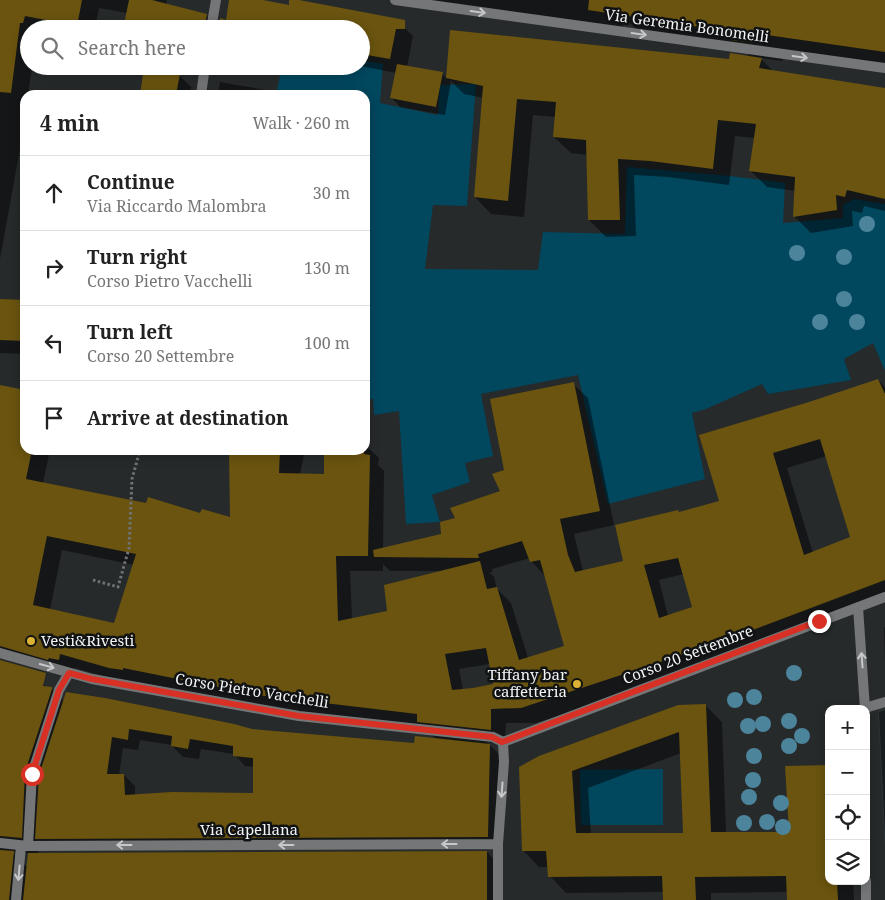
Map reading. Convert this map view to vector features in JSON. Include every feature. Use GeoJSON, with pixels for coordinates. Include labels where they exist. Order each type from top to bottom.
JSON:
{"type":"FeatureCollection","features":[{"type":"Feature","properties":{"kind":"street"},"geometry":{"type":"LineString","coordinates":[[213,20],[216,0]]}},
{"type":"Feature","properties":{"kind":"street","name":"Via Geremia Bonomelli"},"geometry":{"type":"LineString","coordinates":[[395,0],[885,68]]}},
{"type":"Feature","properties":{"kind":"street"},"geometry":{"type":"LineString","coordinates":[[202,90],[204,75]]}},
{"type":"Feature","properties":{"kind":"street","name":"Corso 20 Settembre"},"geometry":{"type":"LineString","coordinates":[[502,742],[885,597]]}},
{"type":"Feature","properties":{"kind":"street"},"geometry":{"type":"LineString","coordinates":[[858,607],[865,705]]}},
{"type":"Feature","properties":{"kind":"street","name":"Corso Pietro Vacchelli"},"geometry":{"type":"LineString","coordinates":[[0,654],[92,679],[299,716],[492,737],[502,742]]}},
{"type":"Feature","properties":{"kind":"street"},"geometry":{"type":"LineString","coordinates":[[16,900],[25,846],[32,774],[59,690],[69,673]]}},
{"type":"Feature","properties":{"kind":"street"},"geometry":{"type":"LineString","coordinates":[[870,707],[885,702]]}},
{"type":"Feature","properties":{"kind":"street"},"geometry":{"type":"LineString","coordinates":[[498,900],[498,844],[504,762],[502,742]]}},
{"type":"Feature","properties":{"kind":"street","name":"Via Capellana"},"geometry":{"type":"LineString","coordinates":[[0,844],[25,846],[498,844]]}},
{"type":"Feature","properties":{"kind":"street"},"geometry":{"type":"LineString","coordinates":[[866,885],[866,900]]}},
{"type":"Feature","properties":{"kind":"path"},"geometry":{"type":"LineString","coordinates":[[93,580],[118,587],[129,548],[132,479],[139,455]]}},
{"type":"Feature","properties":{"kind":"shaded area"},"geometry":{"type":"Polygon","coordinates":[[[370,62],[383,64],[380,103],[438,115],[440,85],[476,84],[467,206],[433,205],[425,269],[538,270],[543,232],[625,234],[627,167],[785,183],[783,223],[843,218],[843,205],[854,199],[885,204],[885,371],[873,343],[844,359],[851,380],[768,394],[762,384],[706,409],[692,413],[705,479],[608,504],[578,375],[481,394],[493,456],[465,463],[470,482],[432,495],[440,522],[406,524],[399,411],[374,415],[373,399],[370,399],[370,90],[277,90],[280,75],[370,75],[370,62]]]}},
{"type":"Feature","properties":{"kind":"shaded area"},"geometry":{"type":"Polygon","coordinates":[[[885,709],[885,850],[878,711],[885,709]]]}},
{"type":"Feature","properties":{"kind":"shaded area"},"geometry":{"type":"Polygon","coordinates":[[[663,769],[663,825],[581,825],[580,770],[663,769]]]}},
{"type":"Feature","properties":{"kind":"building"},"geometry":{"type":"Polygon","coordinates":[[[0,0],[82,0],[78,20],[46,20],[25,16],[24,20],[20,20],[11,93],[0,92],[0,0]]]}},
{"type":"Feature","properties":{"kind":"building"},"geometry":{"type":"Polygon","coordinates":[[[129,0],[152,0],[207,14],[206,20],[125,20],[129,0]]]}},
{"type":"Feature","properties":{"kind":"building"},"geometry":{"type":"Polygon","coordinates":[[[229,0],[263,0],[289,5],[289,0],[299,0],[405,20],[405,29],[396,29],[390,59],[370,56],[370,20],[226,20],[229,0]]]}},
{"type":"Feature","properties":{"kind":"building"},"geometry":{"type":"Polygon","coordinates":[[[589,0],[885,0],[885,52],[767,35],[765,44],[731,40],[732,32],[588,10],[589,0]]]}},
{"type":"Feature","properties":{"kind":"building"},"geometry":{"type":"Polygon","coordinates":[[[450,30],[729,59],[730,53],[762,58],[759,68],[885,88],[885,199],[847,190],[845,197],[836,195],[837,210],[793,217],[795,177],[749,171],[756,124],[718,120],[713,169],[618,159],[620,220],[588,220],[586,140],[553,137],[556,102],[517,99],[508,201],[474,197],[483,86],[446,78],[450,30]]]}},
{"type":"Feature","properties":{"kind":"building"},"geometry":{"type":"Polygon","coordinates":[[[397,64],[443,72],[436,107],[390,98],[397,64]]]}},
{"type":"Feature","properties":{"kind":"building"},"geometry":{"type":"Polygon","coordinates":[[[143,75],[180,75],[177,90],[141,90],[143,75]]]}},
{"type":"Feature","properties":{"kind":"building"},"geometry":{"type":"Polygon","coordinates":[[[0,299],[20,300],[20,341],[0,340],[0,299]]]}},
{"type":"Feature","properties":{"kind":"building"},"geometry":{"type":"Polygon","coordinates":[[[878,379],[885,394],[885,580],[721,642],[521,708],[491,709],[491,730],[417,722],[417,714],[257,695],[123,668],[123,670],[109,668],[60,654],[59,660],[49,658],[48,660],[0,646],[0,385],[20,389],[20,455],[31,455],[26,479],[146,503],[148,497],[200,513],[202,509],[230,517],[229,455],[280,455],[279,473],[324,474],[324,455],[370,455],[368,556],[336,556],[338,621],[387,611],[384,585],[480,561],[487,589],[497,587],[519,660],[564,646],[540,560],[530,562],[522,541],[478,554],[479,558],[374,557],[373,550],[441,534],[440,522],[455,518],[450,508],[500,491],[492,474],[504,470],[490,399],[574,382],[600,511],[560,519],[568,555],[575,572],[623,561],[615,525],[678,510],[679,512],[719,501],[699,435],[878,379]],[[820,439],[773,453],[804,555],[850,537],[820,439]],[[47,536],[33,605],[114,623],[136,554],[47,536]],[[678,558],[644,565],[659,618],[692,607],[678,558]],[[486,648],[445,654],[452,690],[493,684],[486,648]]]}},
{"type":"Feature","properties":{"kind":"building"},"geometry":{"type":"Polygon","coordinates":[[[0,660],[46,673],[43,686],[52,687],[25,772],[22,838],[0,836],[0,660]]]}},
{"type":"Feature","properties":{"kind":"building"},"geometry":{"type":"Polygon","coordinates":[[[66,692],[105,698],[252,729],[414,743],[415,736],[490,744],[488,837],[35,839],[39,775],[66,692]],[[129,729],[128,740],[112,737],[107,774],[124,774],[125,795],[172,792],[253,793],[253,758],[233,756],[233,746],[190,739],[188,749],[171,746],[172,736],[129,729]]]}},
{"type":"Feature","properties":{"kind":"building"},"geometry":{"type":"Polygon","coordinates":[[[706,704],[711,832],[789,832],[785,766],[825,765],[825,885],[837,885],[838,900],[787,900],[786,876],[695,877],[696,900],[663,900],[662,876],[548,877],[546,851],[522,851],[519,767],[539,756],[678,705],[706,704]],[[679,732],[572,771],[576,833],[683,833],[679,732]]]}},
{"type":"Feature","properties":{"kind":"building"},"geometry":{"type":"Polygon","coordinates":[[[0,850],[14,851],[9,900],[0,900],[0,850]]]}},
{"type":"Feature","properties":{"kind":"building"},"geometry":{"type":"Polygon","coordinates":[[[487,851],[487,900],[23,900],[28,853],[487,851]]]}},
{"type":"Feature","properties":{"kind":"place","name":"Vesti&Rivesti"},"geometry":{"type":"Point","coordinates":[31,641]}},
{"type":"Feature","properties":{"kind":"place","name":"Tiffany bar caffetteria"},"geometry":{"type":"Point","coordinates":[577,684]}},
{"type":"Feature","properties":{"kind":"route"},"geometry":{"type":"LineString","coordinates":[[32,774],[59,690],[69,673],[92,679],[299,716],[492,737],[502,742],[819,621]]}}]}
